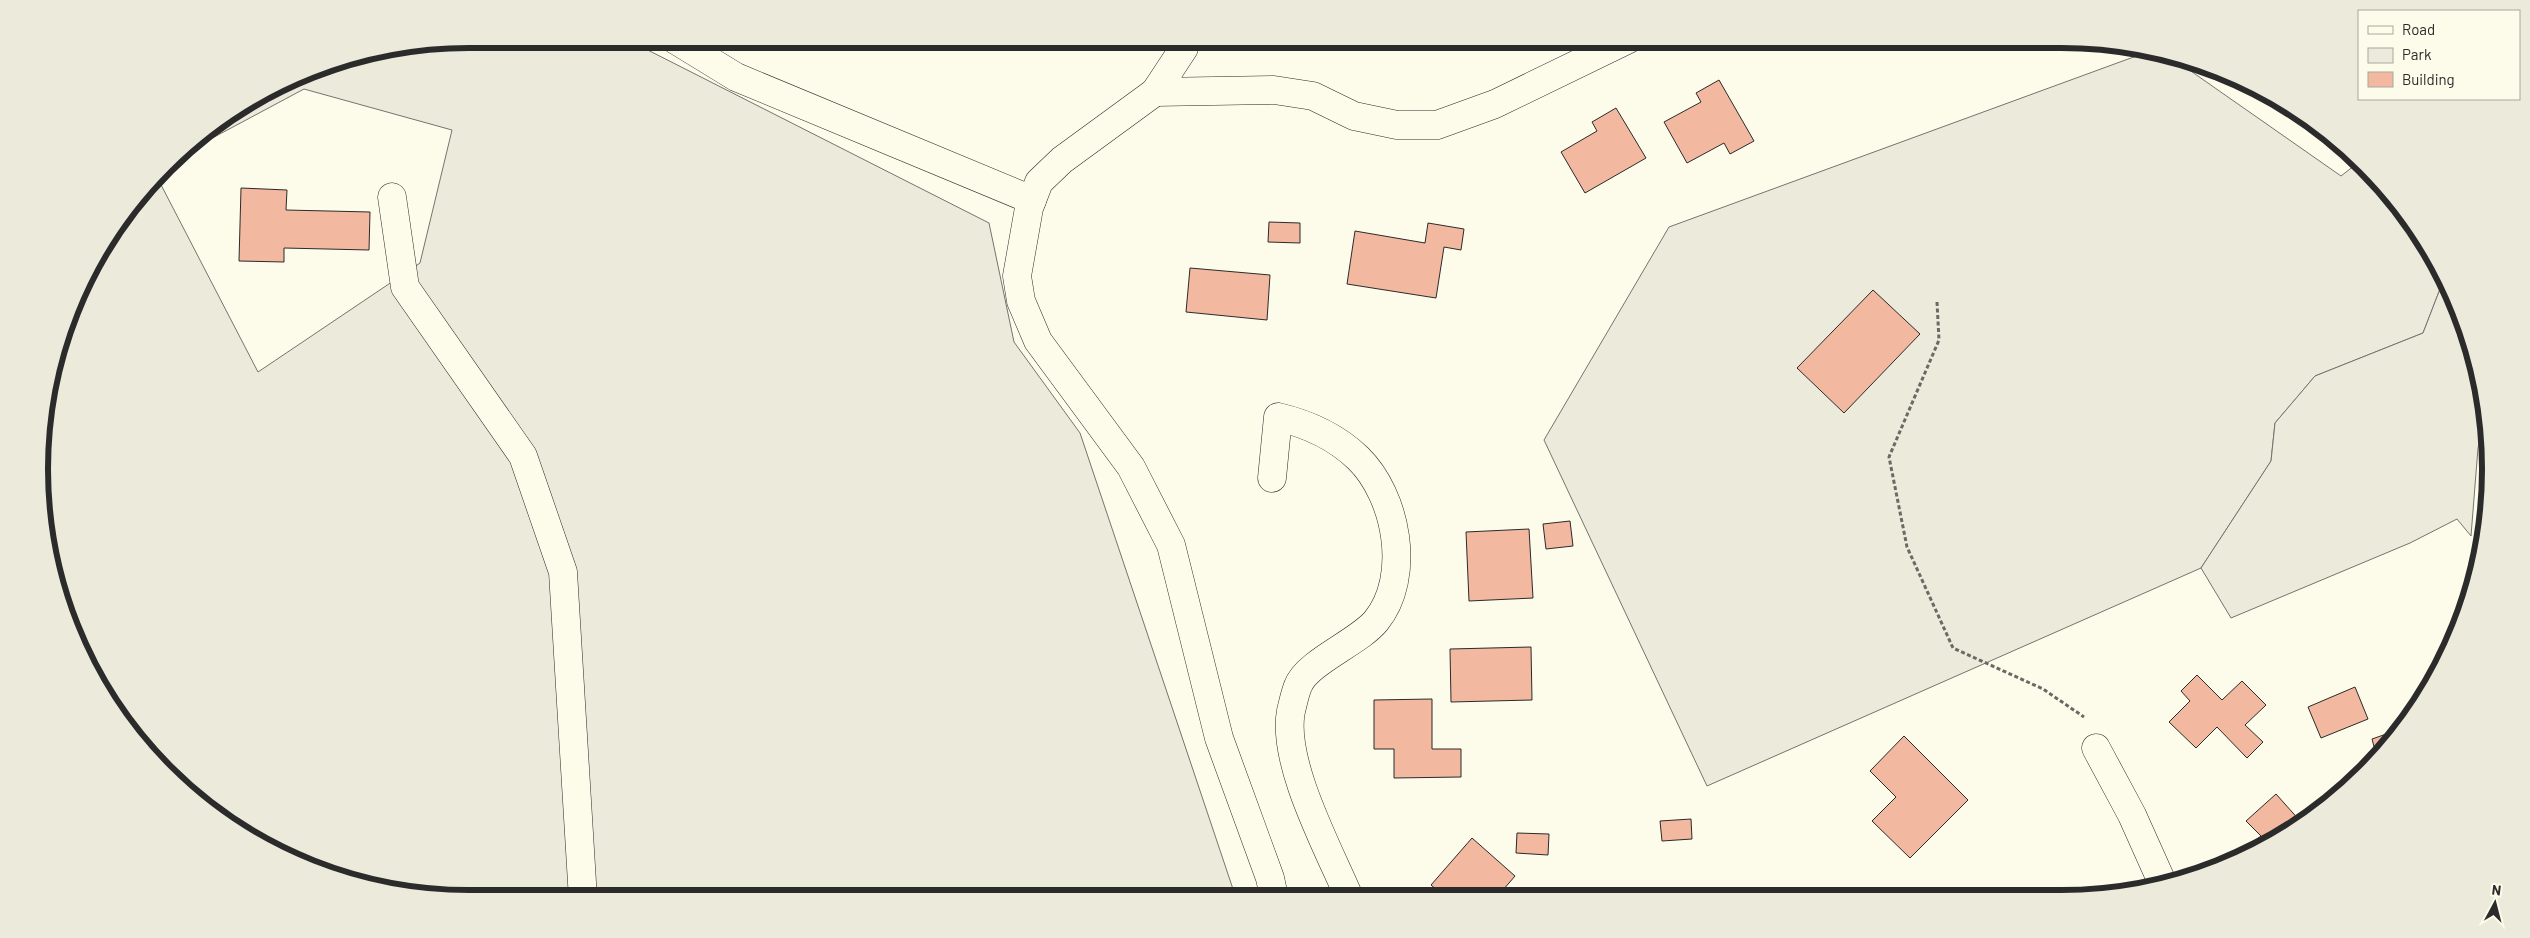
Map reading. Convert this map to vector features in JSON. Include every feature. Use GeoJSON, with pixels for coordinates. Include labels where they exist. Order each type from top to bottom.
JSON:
{"type":"FeatureCollection","features":[{"type":"Feature","properties":{"kind":"street"},"geometry":{"type":"LineString","coordinates":[[689,48],[736,77],[1032,200]]}},
{"type":"Feature","properties":{"kind":"street"},"geometry":{"type":"LineString","coordinates":[[1184,48],[1155,92],[1062,160],[1039,182],[1022,238],[1017,276],[1021,301],[1038,341],[1131,467],[1171,545],[1219,738],[1270,878],[1273,890]]}},
{"type":"Feature","properties":{"kind":"street"},"geometry":{"type":"LineString","coordinates":[[1155,92],[1274,90],[1313,96],[1362,118],[1397,125],[1437,124],[1495,104],[1610,48]]}},
{"type":"Feature","properties":{"kind":"street"},"geometry":{"type":"LineString","coordinates":[[392,197],[405,287],[522,456],[563,572],[582,890]]}},
{"type":"Feature","properties":{"kind":"street"},"geometry":{"type":"LineString","coordinates":[[1272,478],[1278,417],[1296,421],[1327,433],[1358,458],[1377,485],[1393,522],[1398,559],[1390,596],[1376,621],[1356,639],[1320,662],[1298,684],[1291,714],[1292,750],[1306,799],[1346,890]]}},
{"type":"Feature","properties":{"kind":"street"},"geometry":{"type":"LineString","coordinates":[[2096,748],[2132,815],[2160,878]]}},
{"type":"Feature","properties":{"kind":"path"},"geometry":{"type":"LineString","coordinates":[[1937,302],[1939,340],[1889,457],[1906,547],[1953,648],[2043,689],[2091,722],[2096,748]]}},
{"type":"Feature","properties":{"kind":"green space"},"geometry":{"type":"Polygon","coordinates":[[[441,48],[644,48],[989,223],[1014,342],[1080,433],[1233,890],[441,890],[414,887],[360,876],[308,858],[258,834],[212,803],[191,786],[152,747],[119,703],[91,655],[70,604],[56,551],[48,497],[48,441],[51,414],[62,360],[70,334],[91,283],[119,235],[135,212],[160,183],[258,372],[420,263],[452,130],[304,89],[200,144],[258,104],[283,91],[334,70],[387,56],[441,48]]]}},
{"type":"Feature","properties":{"kind":"green space"},"geometry":{"type":"Polygon","coordinates":[[[2139,55],[2184,66],[2341,176],[2354,166],[2395,212],[2426,258],[2441,288],[2423,333],[2315,376],[2275,423],[2271,461],[2201,568],[1707,786],[1544,440],[1669,227],[2139,55]]]}},
{"type":"Feature","properties":{"kind":"shaded area"},"geometry":{"type":"Polygon","coordinates":[[[2441,288],[2460,334],[2468,360],[2479,414],[2481,435],[2478,448],[2471,536],[2457,519],[2410,543],[2231,618],[2201,568],[2271,461],[2275,423],[2315,376],[2423,333],[2441,288]]]}},
{"type":"Feature","properties":{"kind":"building"},"geometry":{"type":"Polygon","coordinates":[[[1719,80],[1754,141],[1730,154],[1724,143],[1687,163],[1664,122],[1701,102],[1696,93],[1719,80]]]}},
{"type":"Feature","properties":{"kind":"building"},"geometry":{"type":"Polygon","coordinates":[[[1616,108],[1646,158],[1585,193],[1561,152],[1597,131],[1592,122],[1616,108]]]}},
{"type":"Feature","properties":{"kind":"building"},"geometry":{"type":"Polygon","coordinates":[[[241,188],[287,190],[286,210],[370,212],[369,250],[284,248],[284,262],[239,261],[241,188]]]}},
{"type":"Feature","properties":{"kind":"building"},"geometry":{"type":"Polygon","coordinates":[[[1269,222],[1300,223],[1300,243],[1268,242],[1269,222]]]}},
{"type":"Feature","properties":{"kind":"building"},"geometry":{"type":"Polygon","coordinates":[[[1428,223],[1464,229],[1461,250],[1444,247],[1436,298],[1347,284],[1355,231],[1425,243],[1428,223]]]}},
{"type":"Feature","properties":{"kind":"building"},"geometry":{"type":"Polygon","coordinates":[[[1190,268],[1270,275],[1267,320],[1186,312],[1190,268]]]}},
{"type":"Feature","properties":{"kind":"building"},"geometry":{"type":"Polygon","coordinates":[[[1873,290],[1920,334],[1844,413],[1797,368],[1873,290]]]}},
{"type":"Feature","properties":{"kind":"building"},"geometry":{"type":"Polygon","coordinates":[[[1570,521],[1573,546],[1546,549],[1543,524],[1570,521]]]}},
{"type":"Feature","properties":{"kind":"building"},"geometry":{"type":"Polygon","coordinates":[[[1529,529],[1533,598],[1469,601],[1466,532],[1529,529]]]}},
{"type":"Feature","properties":{"kind":"building"},"geometry":{"type":"Polygon","coordinates":[[[1531,647],[1532,700],[1451,702],[1450,649],[1531,647]]]}},
{"type":"Feature","properties":{"kind":"building"},"geometry":{"type":"Polygon","coordinates":[[[2197,675],[2222,700],[2242,681],[2266,705],[2245,725],[2263,742],[2247,758],[2217,727],[2196,748],[2169,722],[2190,701],[2181,691],[2197,675]]]}},
{"type":"Feature","properties":{"kind":"building"},"geometry":{"type":"Polygon","coordinates":[[[2355,687],[2368,719],[2321,738],[2308,707],[2355,687]]]}},
{"type":"Feature","properties":{"kind":"building"},"geometry":{"type":"Polygon","coordinates":[[[1432,699],[1432,749],[1461,749],[1461,777],[1394,778],[1394,749],[1374,749],[1374,700],[1432,699]]]}},
{"type":"Feature","properties":{"kind":"building"},"geometry":{"type":"Polygon","coordinates":[[[2389,733],[2375,750],[2372,739],[2389,733]]]}},
{"type":"Feature","properties":{"kind":"building"},"geometry":{"type":"Polygon","coordinates":[[[1904,736],[1968,800],[1910,858],[1872,821],[1896,797],[1870,771],[1904,736]]]}},
{"type":"Feature","properties":{"kind":"building"},"geometry":{"type":"Polygon","coordinates":[[[2276,794],[2297,818],[2251,845],[2261,836],[2246,821],[2276,794]]]}},
{"type":"Feature","properties":{"kind":"building"},"geometry":{"type":"Polygon","coordinates":[[[1691,819],[1692,839],[1662,841],[1660,821],[1691,819]]]}},
{"type":"Feature","properties":{"kind":"building"},"geometry":{"type":"Polygon","coordinates":[[[1517,833],[1549,834],[1548,855],[1516,853],[1517,833]]]}},
{"type":"Feature","properties":{"kind":"building"},"geometry":{"type":"Polygon","coordinates":[[[1472,838],[1515,876],[1503,890],[1437,890],[1431,885],[1472,838]]]}}]}
